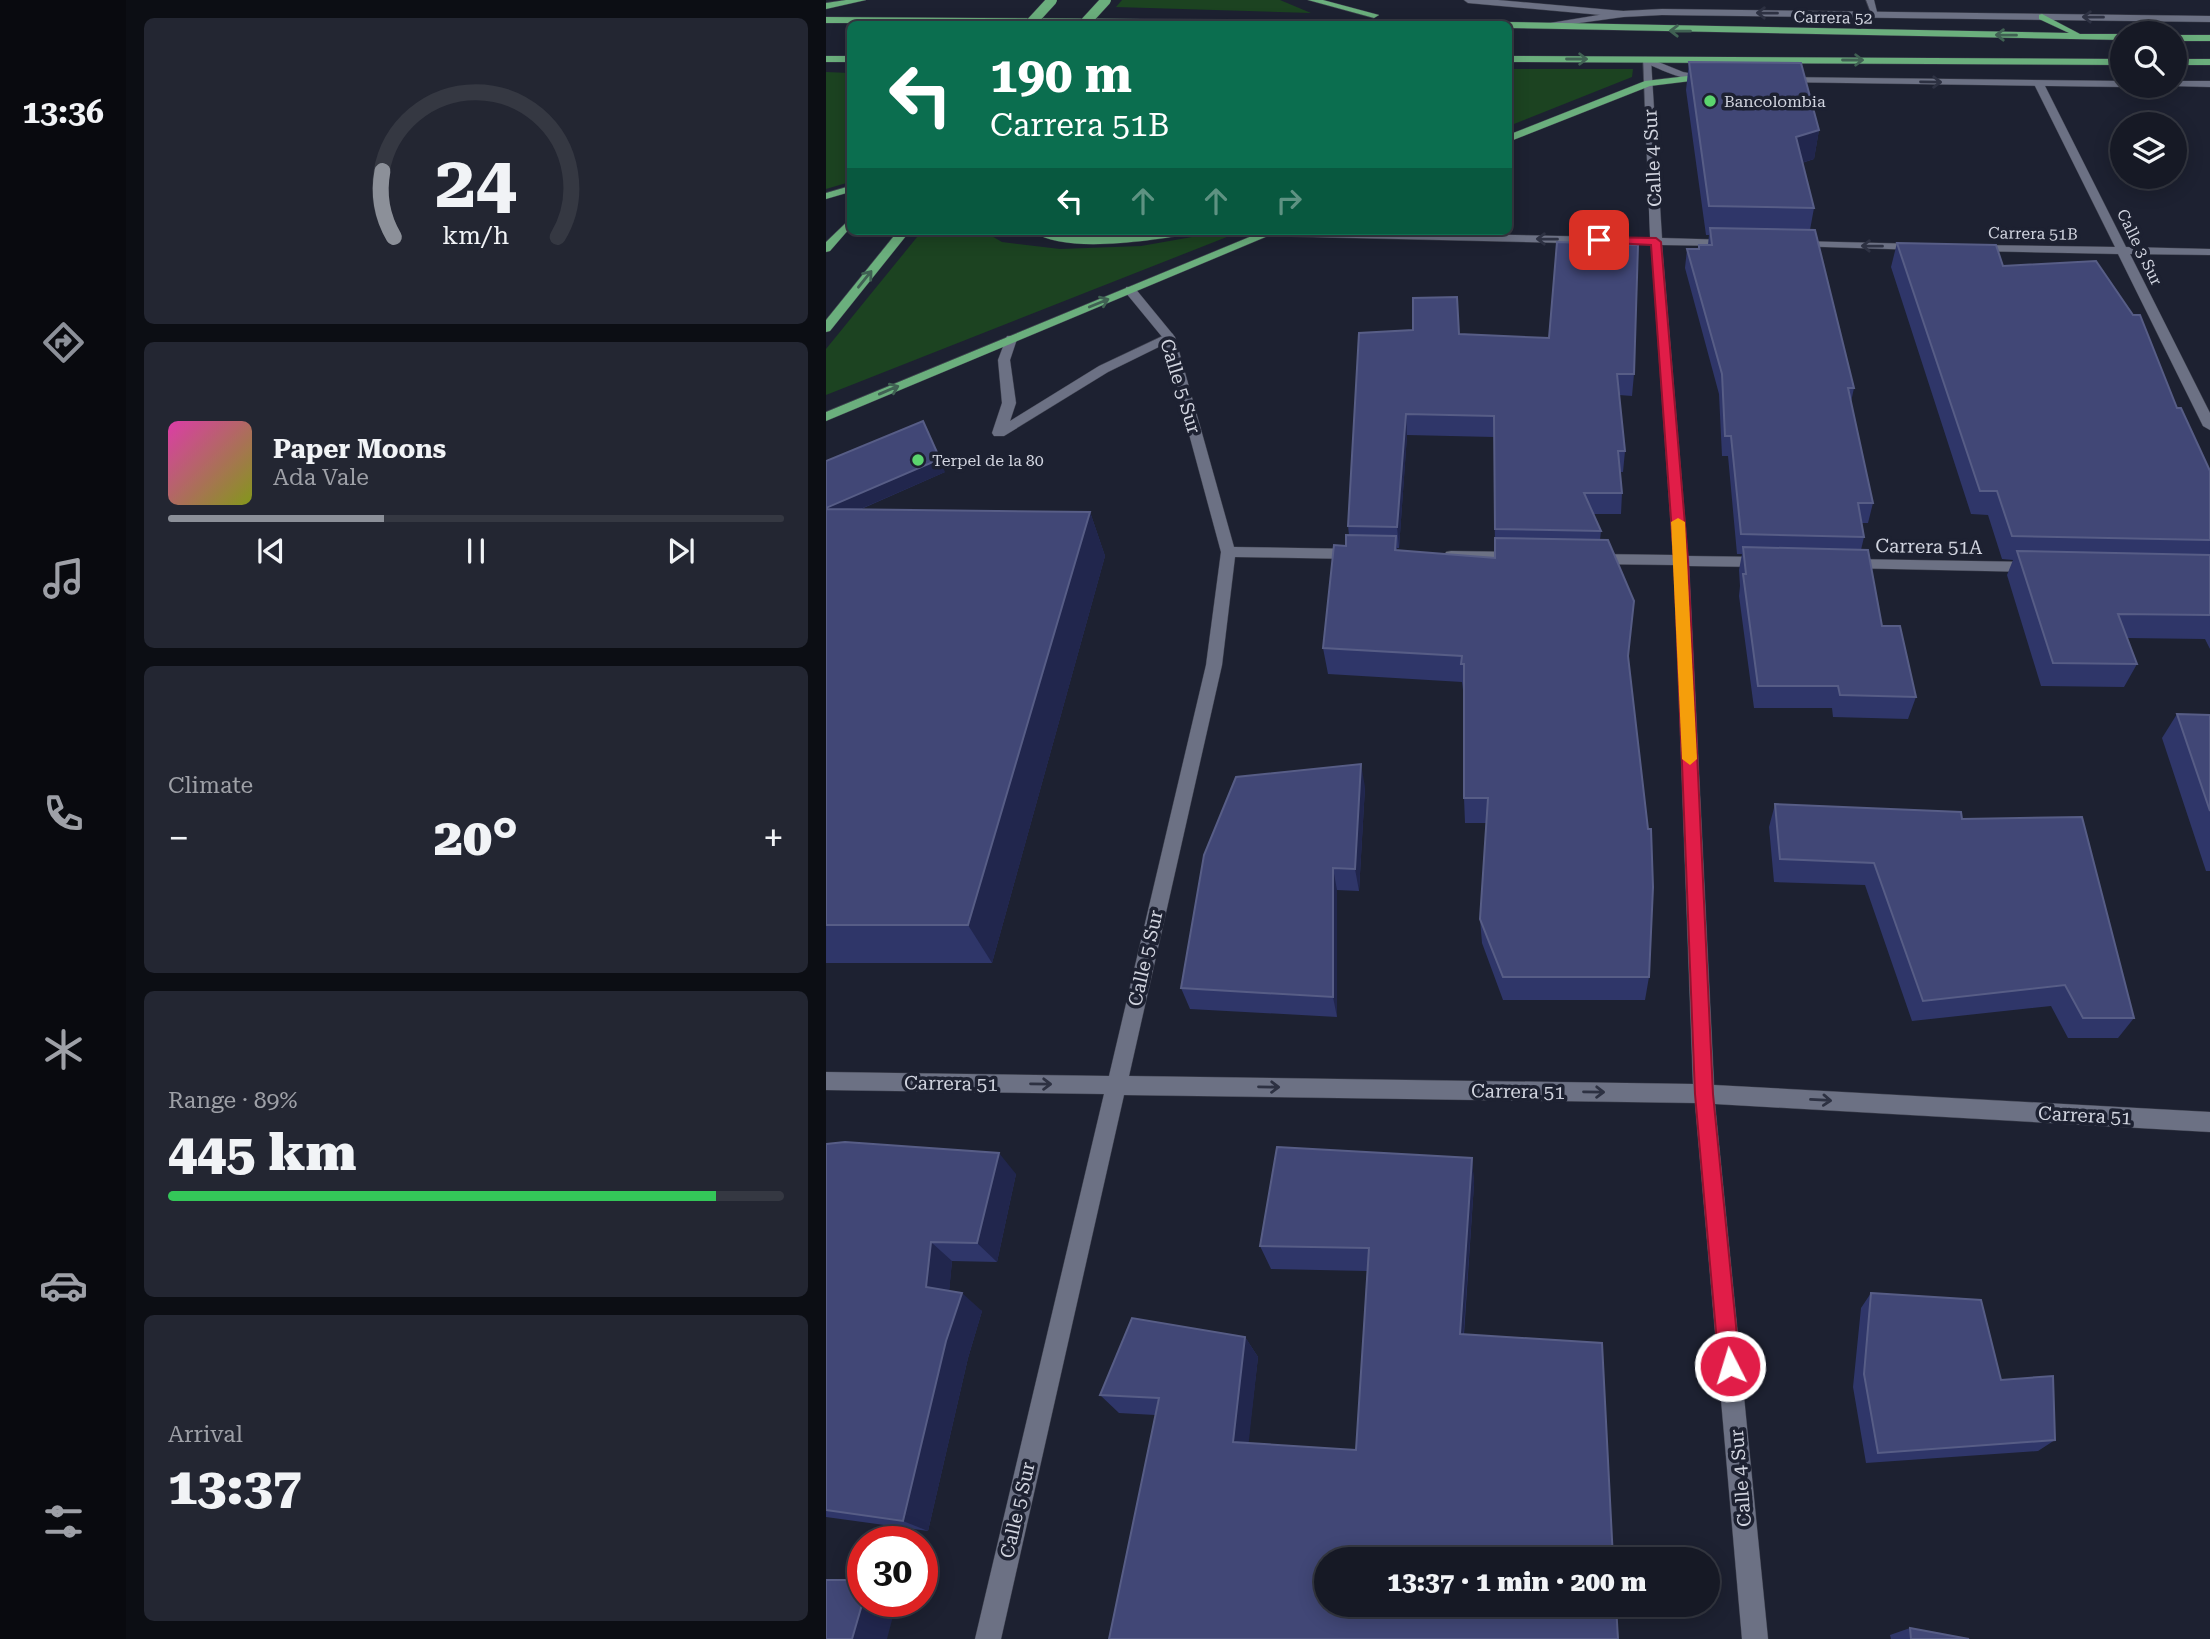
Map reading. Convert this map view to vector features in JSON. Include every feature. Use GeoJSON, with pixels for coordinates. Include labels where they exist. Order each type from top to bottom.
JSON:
{"type":"FeatureCollection","features":[{"type":"Feature","properties":{"kind":"main road"},"geometry":{"type":"LineString","coordinates":[[826,6],[862,0]]}},
{"type":"Feature","properties":{"kind":"main road"},"geometry":{"type":"LineString","coordinates":[[1033,21],[1052,0]]}},
{"type":"Feature","properties":{"kind":"main road"},"geometry":{"type":"LineString","coordinates":[[1087,21],[1106,0]]}},
{"type":"Feature","properties":{"kind":"main road"},"geometry":{"type":"LineString","coordinates":[[1312,0],[1358,13],[1421,21]]}},
{"type":"Feature","properties":{"kind":"main road"},"geometry":{"type":"LineString","coordinates":[[2042,17],[2082,37]]}},
{"type":"Feature","properties":{"kind":"main road"},"geometry":{"type":"LineString","coordinates":[[826,20],[980,21]]}},
{"type":"Feature","properties":{"kind":"main road","name":"Carrera 52"},"geometry":{"type":"LineString","coordinates":[[1512,25],[2110,37]]}},
{"type":"Feature","properties":{"kind":"main road"},"geometry":{"type":"LineString","coordinates":[[2187,38],[2210,38]]}},
{"type":"Feature","properties":{"kind":"main road"},"geometry":{"type":"LineString","coordinates":[[826,59],[847,59]]}},
{"type":"Feature","properties":{"kind":"main road"},"geometry":{"type":"LineString","coordinates":[[1512,59],[2110,62]]}},
{"type":"Feature","properties":{"kind":"main road"},"geometry":{"type":"LineString","coordinates":[[2187,62],[2210,62]]}},
{"type":"Feature","properties":{"kind":"main road"},"geometry":{"type":"LineString","coordinates":[[1512,137],[1648,83],[1696,78]]}},
{"type":"Feature","properties":{"kind":"main road"},"geometry":{"type":"LineString","coordinates":[[826,196],[847,190]]}},
{"type":"Feature","properties":{"kind":"main road"},"geometry":{"type":"LineString","coordinates":[[826,249],[847,225]]}},
{"type":"Feature","properties":{"kind":"main road"},"geometry":{"type":"LineString","coordinates":[[826,328],[901,235]]}},
{"type":"Feature","properties":{"kind":"main road"},"geometry":{"type":"LineString","coordinates":[[1054,235],[1074,240],[1131,239],[1161,235]]}},
{"type":"Feature","properties":{"kind":"main road"},"geometry":{"type":"LineString","coordinates":[[826,416],[1264,235]]}},
{"type":"Feature","properties":{"kind":"street"},"geometry":{"type":"LineString","coordinates":[[1468,0],[1623,14]]}},
{"type":"Feature","properties":{"kind":"street"},"geometry":{"type":"LineString","coordinates":[[1870,0],[1875,14]]}},
{"type":"Feature","properties":{"kind":"street","name":"Carrera 52"},"geometry":{"type":"LineString","coordinates":[[1544,25],[1623,14],[1875,14],[2210,19]]}},
{"type":"Feature","properties":{"kind":"street"},"geometry":{"type":"LineString","coordinates":[[1646,60],[1666,70],[1696,78],[1727,79]]}},
{"type":"Feature","properties":{"kind":"street","name":"Calle 4 Sur"},"geometry":{"type":"LineString","coordinates":[[1646,60],[1656,242],[1681,560],[1704,1094],[1755,1639]]}},
{"type":"Feature","properties":{"kind":"street"},"geometry":{"type":"LineString","coordinates":[[1768,79],[2110,84]]}},
{"type":"Feature","properties":{"kind":"street","name":"Calle 3 Sur"},"geometry":{"type":"LineString","coordinates":[[2039,84],[2125,251],[2210,426]]}},
{"type":"Feature","properties":{"kind":"street"},"geometry":{"type":"LineString","coordinates":[[2187,84],[2210,84]]}},
{"type":"Feature","properties":{"kind":"street"},"geometry":{"type":"LineString","coordinates":[[1386,235],[1739,243]]}},
{"type":"Feature","properties":{"kind":"street"},"geometry":{"type":"LineString","coordinates":[[1780,244],[1932,247]]}},
{"type":"Feature","properties":{"kind":"street","name":"Carrera 51B"},"geometry":{"type":"LineString","coordinates":[[1959,247],[2210,253]]}},
{"type":"Feature","properties":{"kind":"street","name":"Calle 5 Sur"},"geometry":{"type":"LineString","coordinates":[[988,1639],[1214,665],[1228,552],[1169,337],[1130,290]]}},
{"type":"Feature","properties":{"kind":"street"},"geometry":{"type":"LineString","coordinates":[[1011,339],[1004,360],[1009,403],[999,433],[1103,368],[1138,349],[1169,337]]}},
{"type":"Feature","properties":{"kind":"street"},"geometry":{"type":"LineString","coordinates":[[1228,552],[1365,554]]}},
{"type":"Feature","properties":{"kind":"street"},"geometry":{"type":"LineString","coordinates":[[1434,556],[1530,557]]}},
{"type":"Feature","properties":{"kind":"street"},"geometry":{"type":"LineString","coordinates":[[1585,558],[1779,562]]}},
{"type":"Feature","properties":{"kind":"street","name":"Carrera 51A"},"geometry":{"type":"LineString","coordinates":[[1834,563],[2043,568]]}},
{"type":"Feature","properties":{"kind":"street","name":"Carrera 51"},"geometry":{"type":"LineString","coordinates":[[826,1081],[1704,1094],[2210,1122]]}},
{"type":"Feature","properties":{"kind":"green space"},"geometry":{"type":"Polygon","coordinates":[[[1122,0],[1280,0],[1311,13],[1116,7],[1122,0]]]}},
{"type":"Feature","properties":{"kind":"green space"},"geometry":{"type":"Polygon","coordinates":[[[1512,69],[1633,69],[1632,77],[1512,125],[1512,69]]]}},
{"type":"Feature","properties":{"kind":"green space"},"geometry":{"type":"Polygon","coordinates":[[[826,72],[847,73],[847,183],[826,189],[826,72]]]}},
{"type":"Feature","properties":{"kind":"green space"},"geometry":{"type":"Polygon","coordinates":[[[919,235],[990,235],[1002,242],[1060,249],[1141,246],[1203,235],[1232,235],[826,395],[826,349],[919,235]]]}},
{"type":"Feature","properties":{"kind":"building"},"geometry":{"type":"Polygon","coordinates":[[[1689,62],[1801,63],[1819,130],[1796,137],[1814,208],[1709,206],[1689,62]]]}},
{"type":"Feature","properties":{"kind":"building"},"geometry":{"type":"Polygon","coordinates":[[[1710,228],[1815,230],[1854,388],[1848,388],[1873,503],[1858,503],[1864,537],[1741,534],[1731,436],[1725,436],[1722,374],[1687,249],[1712,245],[1710,228]]]}},
{"type":"Feature","properties":{"kind":"building"},"geometry":{"type":"Polygon","coordinates":[[[1557,242],[1638,245],[1634,374],[1617,374],[1625,451],[1618,451],[1622,493],[1584,493],[1601,531],[1495,529],[1494,416],[1406,414],[1397,527],[1348,526],[1359,333],[1413,330],[1413,298],[1457,297],[1459,334],[1549,338],[1557,242]]]}},
{"type":"Feature","properties":{"kind":"building"},"geometry":{"type":"Polygon","coordinates":[[[1897,243],[1996,245],[2003,266],[2096,261],[2133,315],[2140,315],[2177,408],[2181,408],[2210,471],[2210,540],[2012,536],[1997,491],[1980,491],[1897,243]]]}},
{"type":"Feature","properties":{"kind":"building"},"geometry":{"type":"Polygon","coordinates":[[[923,421],[940,459],[826,508],[826,461],[923,421]]]}},
{"type":"Feature","properties":{"kind":"building"},"geometry":{"type":"Polygon","coordinates":[[[826,509],[1090,512],[968,925],[826,925],[826,509]]]}},
{"type":"Feature","properties":{"kind":"building"},"geometry":{"type":"Polygon","coordinates":[[[1346,535],[1396,536],[1395,550],[1495,558],[1495,538],[1608,540],[1634,601],[1628,656],[1648,829],[1651,829],[1653,887],[1649,977],[1503,977],[1480,919],[1488,798],[1464,798],[1462,656],[1323,648],[1334,545],[1346,546],[1346,535]]]}},
{"type":"Feature","properties":{"kind":"building"},"geometry":{"type":"Polygon","coordinates":[[[1743,547],[1868,550],[1882,626],[1900,626],[1916,697],[1840,695],[1838,686],[1758,686],[1743,574],[1746,574],[1743,547]]]}},
{"type":"Feature","properties":{"kind":"building"},"geometry":{"type":"Polygon","coordinates":[[[2017,551],[2210,555],[2210,615],[2118,614],[2137,664],[2053,663],[2017,551]]]}},
{"type":"Feature","properties":{"kind":"building"},"geometry":{"type":"Polygon","coordinates":[[[2177,714],[2210,715],[2210,811],[2177,714]]]}},
{"type":"Feature","properties":{"kind":"building"},"geometry":{"type":"Polygon","coordinates":[[[1361,764],[1355,869],[1333,868],[1333,997],[1181,988],[1204,855],[1236,777],[1361,764]]]}},
{"type":"Feature","properties":{"kind":"building"},"geometry":{"type":"Polygon","coordinates":[[[1775,804],[1961,812],[1962,819],[2082,817],[2134,1018],[2083,1018],[2065,985],[1923,1001],[1874,863],[1780,859],[1775,804]]]}},
{"type":"Feature","properties":{"kind":"building"},"geometry":{"type":"Polygon","coordinates":[[[845,1142],[999,1153],[977,1243],[931,1242],[926,1287],[962,1293],[946,1341],[903,1521],[826,1510],[826,1144],[845,1142]]]}},
{"type":"Feature","properties":{"kind":"building"},"geometry":{"type":"Polygon","coordinates":[[[1277,1147],[1472,1158],[1460,1334],[1602,1343],[1612,1547],[1314,1547],[1314,1617],[1617,1617],[1618,1639],[1109,1639],[1159,1398],[1100,1395],[1132,1318],[1245,1337],[1233,1442],[1356,1450],[1369,1248],[1260,1246],[1277,1147]]]}},
{"type":"Feature","properties":{"kind":"building"},"geometry":{"type":"Polygon","coordinates":[[[1871,1293],[1981,1300],[2001,1380],[2053,1376],[2055,1440],[1878,1453],[1864,1374],[1871,1293]]]}},
{"type":"Feature","properties":{"kind":"building"},"geometry":{"type":"Polygon","coordinates":[[[826,1580],[847,1580],[847,1617],[858,1617],[852,1639],[826,1639],[826,1580]]]}},
{"type":"Feature","properties":{"kind":"building"},"geometry":{"type":"Polygon","coordinates":[[[1910,1628],[1969,1639],[1911,1639],[1910,1628]]]}},
{"type":"Feature","properties":{"kind":"slow traffic"},"geometry":{"type":"LineString","coordinates":[[1678,522],[1690,759]]}},
{"type":"Feature","properties":{"kind":"place","name":"Bancolombia"},"geometry":{"type":"Point","coordinates":[1710,101]}},
{"type":"Feature","properties":{"kind":"place","name":"Terpel de la 80"},"geometry":{"type":"Point","coordinates":[918,460]}},
{"type":"Feature","properties":{"kind":"route"},"geometry":{"type":"LineString","coordinates":[[1599,240],[1656,242],[1681,560],[1704,1094],[1730,1366]]}}]}
